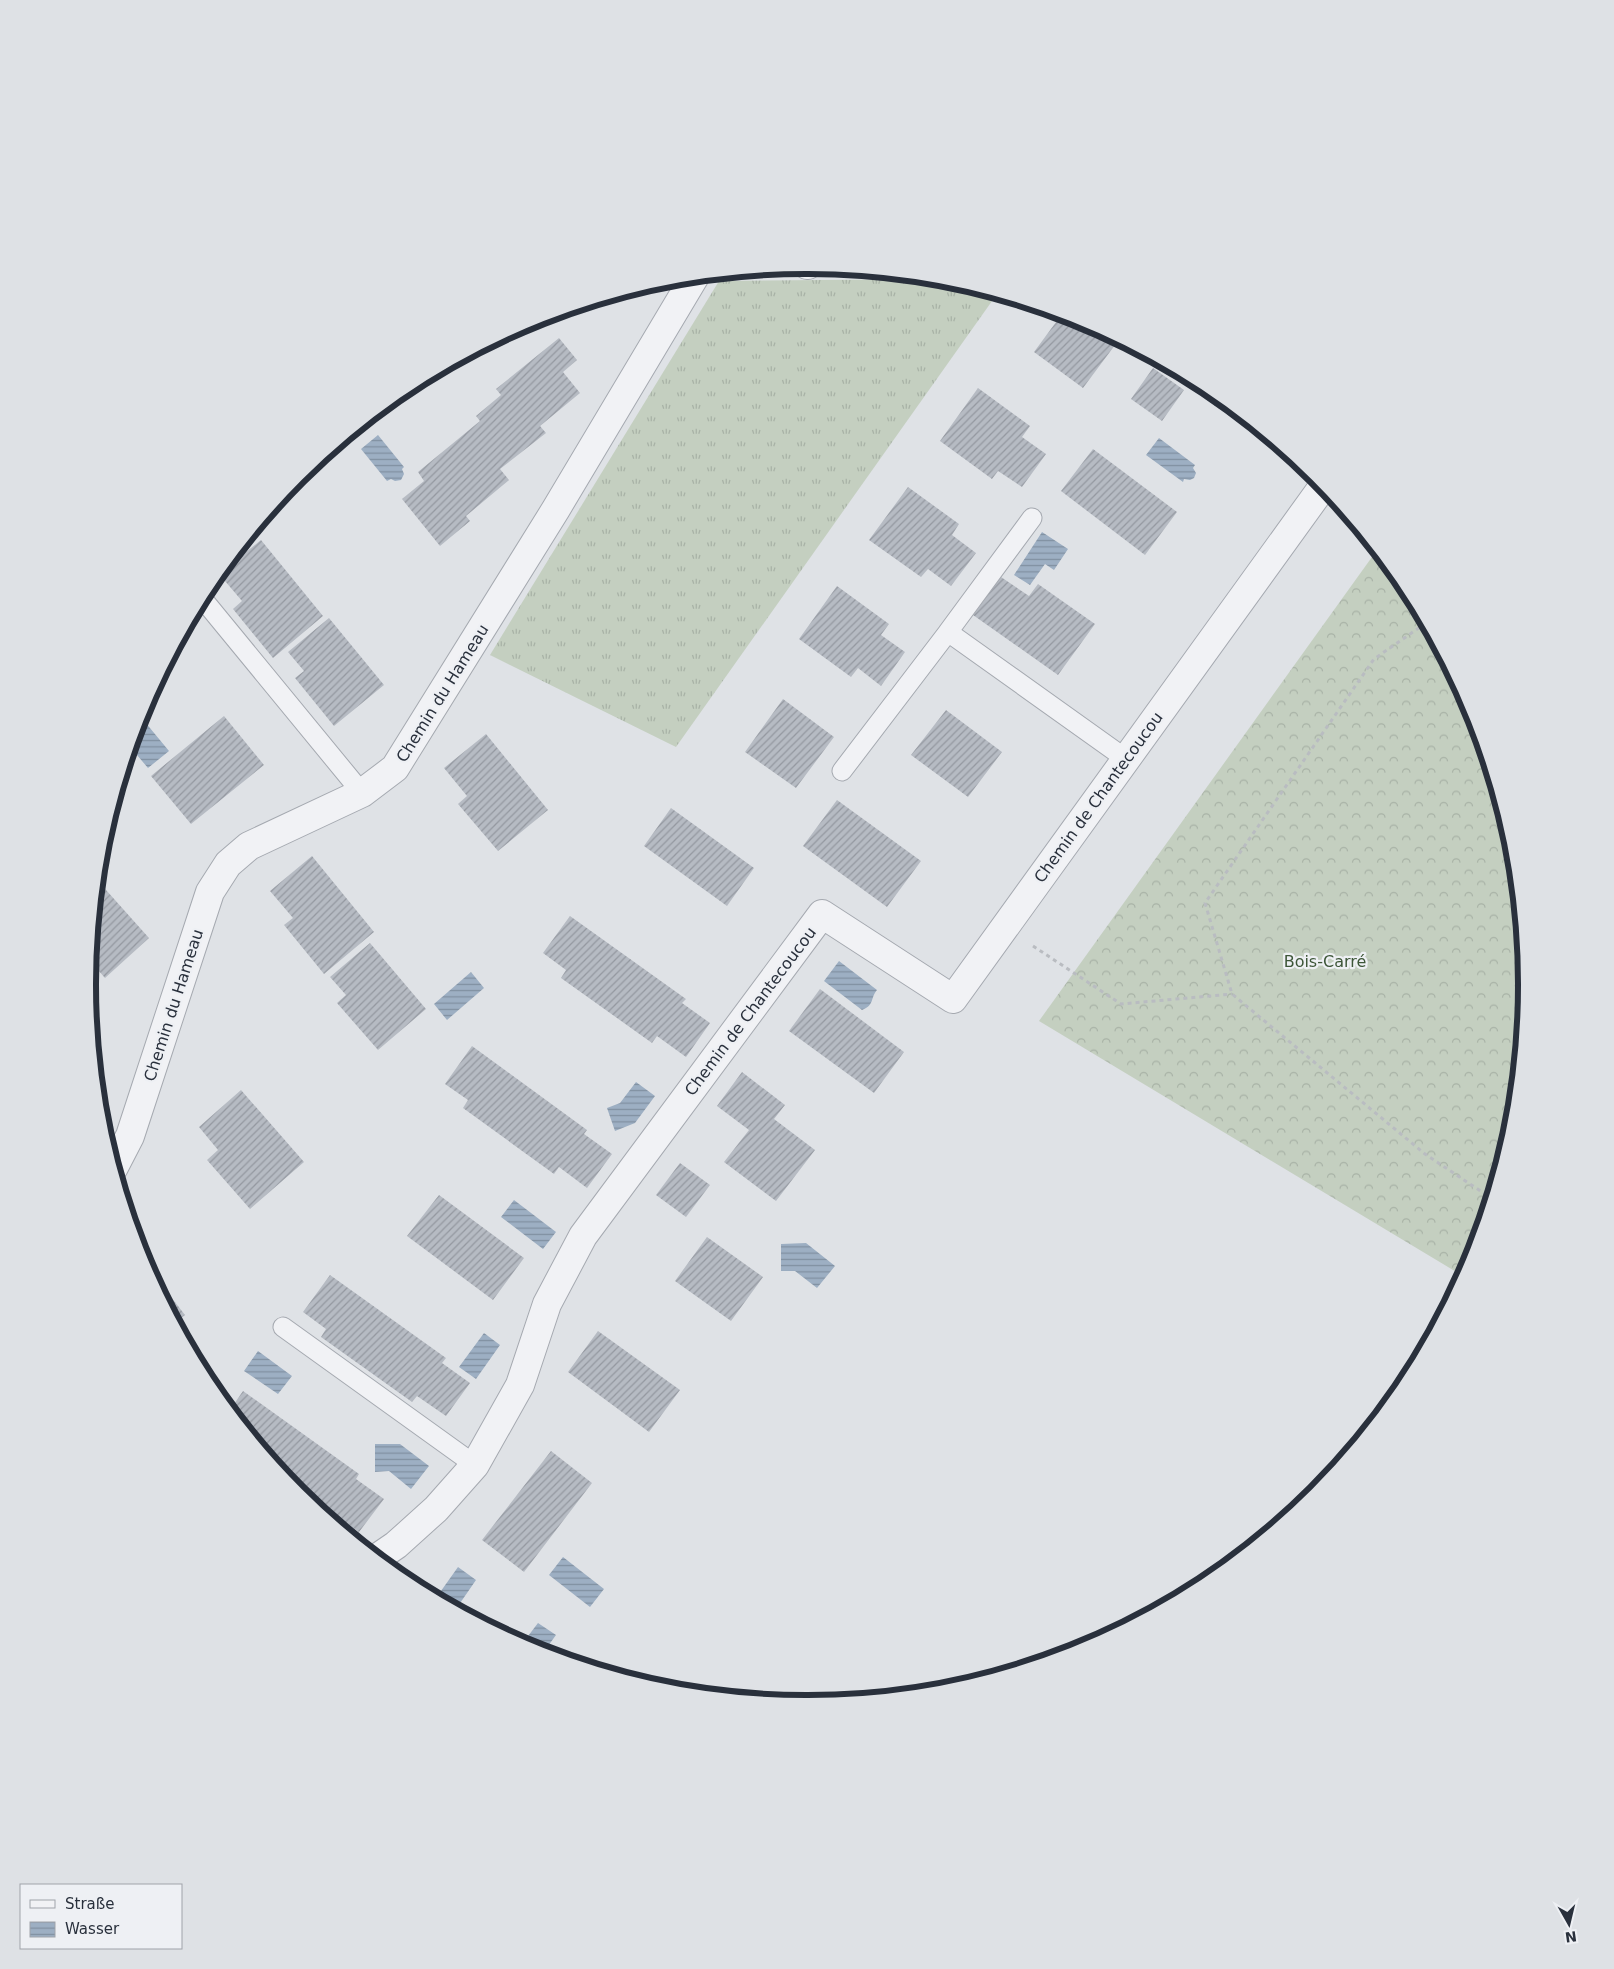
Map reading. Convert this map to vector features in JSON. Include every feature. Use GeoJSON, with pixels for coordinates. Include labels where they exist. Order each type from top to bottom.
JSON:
{"type":"FeatureCollection","features":[{"type":"Feature","properties":{"kind":"street","name":"Chemin du Hameau"},"geometry":{"type":"LineString","coordinates":[[118,1159],[130,1136],[210,892],[228,864],[250,846],[362,793],[395,768],[556,509],[690,284]]}},
{"type":"Feature","properties":{"kind":"street","name":"Chemin de Chantecoucou"},"geometry":{"type":"LineString","coordinates":[[383,1554],[396,1545],[436,1509],[475,1464],[520,1385],[546,1304],[584,1236],[822,914],[953,999],[1319,492]]}},
{"type":"Feature","properties":{"kind":"lane"},"geometry":{"type":"LineString","coordinates":[[842,771],[1032,518]]}},
{"type":"Feature","properties":{"kind":"lane"},"geometry":{"type":"LineString","coordinates":[[207,604],[362,793]]}},
{"type":"Feature","properties":{"kind":"lane"},"geometry":{"type":"LineString","coordinates":[[948,632],[1126,759]]}},
{"type":"Feature","properties":{"kind":"lane"},"geometry":{"type":"LineString","coordinates":[[282,1327],[475,1464]]}},
{"type":"Feature","properties":{"kind":"path"},"geometry":{"type":"LineString","coordinates":[[1421,626],[1374,659],[1205,903],[1232,994],[1425,1154],[1486,1195]]}},
{"type":"Feature","properties":{"kind":"path"},"geometry":{"type":"LineString","coordinates":[[1005,927],[1121,1004],[1232,994]]}},
{"type":"Feature","properties":{"kind":"green space"},"geometry":{"type":"Polygon","coordinates":[[[895,279],[946,287],[994,299],[676,747],[490,655],[719,281],[895,279]]]}},
{"type":"Feature","properties":{"kind":"green space","name":"Bois-Carré"},"geometry":{"type":"Polygon","coordinates":[[[1373,555],[1423,629],[1464,713],[1494,801],[1512,892],[1518,984],[1512,1077],[1494,1168],[1480,1213],[1457,1272],[1039,1021],[1373,555]]]}},
{"type":"Feature","properties":{"kind":"water"},"geometry":{"type":"Polygon","coordinates":[[[378,435],[404,467],[402,469],[404,474],[401,480],[395,481],[391,479],[387,481],[361,449],[378,435]]]}},
{"type":"Feature","properties":{"kind":"water"},"geometry":{"type":"Polygon","coordinates":[[[1159,438],[1195,465],[1193,468],[1196,473],[1194,478],[1190,480],[1184,479],[1183,482],[1146,455],[1159,438]]]}},
{"type":"Feature","properties":{"kind":"water"},"geometry":{"type":"Polygon","coordinates":[[[1042,532],[1068,549],[1054,570],[1045,564],[1030,585],[1014,575],[1042,532]]]}},
{"type":"Feature","properties":{"kind":"water"},"geometry":{"type":"Polygon","coordinates":[[[146,723],[169,751],[148,768],[135,753],[146,723]]]}},
{"type":"Feature","properties":{"kind":"water"},"geometry":{"type":"Polygon","coordinates":[[[839,961],[877,990],[871,1004],[866,1008],[862,1010],[824,981],[839,961]]]}},
{"type":"Feature","properties":{"kind":"water"},"geometry":{"type":"Polygon","coordinates":[[[471,972],[484,988],[447,1020],[434,1004],[471,972]]]}},
{"type":"Feature","properties":{"kind":"water"},"geometry":{"type":"Polygon","coordinates":[[[636,1082],[655,1096],[635,1123],[615,1131],[607,1108],[620,1103],[636,1082]]]}},
{"type":"Feature","properties":{"kind":"water"},"geometry":{"type":"Polygon","coordinates":[[[514,1200],[556,1232],[543,1249],[501,1217],[514,1200]]]}},
{"type":"Feature","properties":{"kind":"water"},"geometry":{"type":"Polygon","coordinates":[[[806,1243],[835,1266],[817,1288],[795,1271],[781,1271],[781,1244],[806,1243]]]}},
{"type":"Feature","properties":{"kind":"water"},"geometry":{"type":"Polygon","coordinates":[[[484,1333],[500,1345],[476,1379],[459,1367],[484,1333]]]}},
{"type":"Feature","properties":{"kind":"water"},"geometry":{"type":"Polygon","coordinates":[[[258,1351],[292,1376],[278,1394],[244,1371],[258,1351]]]}},
{"type":"Feature","properties":{"kind":"water"},"geometry":{"type":"Polygon","coordinates":[[[375,1444],[400,1444],[429,1466],[411,1489],[389,1471],[375,1472],[375,1444]]]}},
{"type":"Feature","properties":{"kind":"water"},"geometry":{"type":"Polygon","coordinates":[[[563,1557],[604,1589],[590,1607],[549,1575],[563,1557]]]}},
{"type":"Feature","properties":{"kind":"water"},"geometry":{"type":"Polygon","coordinates":[[[458,1567],[476,1580],[459,1604],[440,1592],[458,1567]]]}},
{"type":"Feature","properties":{"kind":"water"},"geometry":{"type":"Polygon","coordinates":[[[538,1623],[556,1635],[548,1646],[527,1637],[538,1623]]]}},
{"type":"Feature","properties":{"kind":"building"},"geometry":{"type":"Polygon","coordinates":[[[1058,320],[1115,344],[1083,388],[1034,352],[1058,320]]]}},
{"type":"Feature","properties":{"kind":"building"},"geometry":{"type":"Polygon","coordinates":[[[559,338],[577,360],[563,372],[580,393],[540,426],[546,433],[500,469],[509,480],[466,516],[470,521],[440,546],[402,499],[424,481],[418,472],[480,421],[476,416],[501,395],[496,389],[559,338]]]}},
{"type":"Feature","properties":{"kind":"building"},"geometry":{"type":"Polygon","coordinates":[[[1153,368],[1184,390],[1162,421],[1131,399],[1153,368]]]}},
{"type":"Feature","properties":{"kind":"building"},"geometry":{"type":"Polygon","coordinates":[[[1177,379],[1202,394],[1233,416],[1232,418],[1177,379]]]}},
{"type":"Feature","properties":{"kind":"building"},"geometry":{"type":"Polygon","coordinates":[[[978,388],[1030,426],[1022,437],[1046,454],[1022,487],[998,471],[992,479],[940,441],[978,388]]]}},
{"type":"Feature","properties":{"kind":"building"},"geometry":{"type":"Polygon","coordinates":[[[1093,449],[1177,512],[1145,555],[1061,491],[1093,449]]]}},
{"type":"Feature","properties":{"kind":"building"},"geometry":{"type":"Polygon","coordinates":[[[908,487],[959,524],[952,535],[976,553],[951,586],[928,569],[921,577],[869,540],[908,487]]]}},
{"type":"Feature","properties":{"kind":"building"},"geometry":{"type":"Polygon","coordinates":[[[261,540],[323,616],[273,658],[233,609],[242,601],[224,579],[239,558],[261,540]]]}},
{"type":"Feature","properties":{"kind":"building"},"geometry":{"type":"Polygon","coordinates":[[[1001,577],[1029,596],[1038,584],[1095,624],[1058,675],[973,615],[1001,577]]]}},
{"type":"Feature","properties":{"kind":"building"},"geometry":{"type":"Polygon","coordinates":[[[837,586],[889,624],[881,635],[905,652],[881,686],[858,668],[851,677],[799,639],[837,586]]]}},
{"type":"Feature","properties":{"kind":"building"},"geometry":{"type":"Polygon","coordinates":[[[329,618],[384,685],[334,726],[295,678],[304,671],[288,652],[329,618]]]}},
{"type":"Feature","properties":{"kind":"building"},"geometry":{"type":"Polygon","coordinates":[[[783,699],[834,737],[796,788],[745,752],[783,699]]]}},
{"type":"Feature","properties":{"kind":"building"},"geometry":{"type":"Polygon","coordinates":[[[946,710],[1002,752],[968,797],[911,755],[946,710]]]}},
{"type":"Feature","properties":{"kind":"building"},"geometry":{"type":"Polygon","coordinates":[[[224,716],[264,765],[191,824],[151,776],[224,716]]]}},
{"type":"Feature","properties":{"kind":"building"},"geometry":{"type":"Polygon","coordinates":[[[486,734],[548,810],[498,851],[458,804],[467,796],[444,768],[486,734]]]}},
{"type":"Feature","properties":{"kind":"building"},"geometry":{"type":"Polygon","coordinates":[[[837,800],[921,861],[887,907],[803,846],[837,800]]]}},
{"type":"Feature","properties":{"kind":"building"},"geometry":{"type":"Polygon","coordinates":[[[671,808],[754,868],[727,906],[644,846],[671,808]]]}},
{"type":"Feature","properties":{"kind":"building"},"geometry":{"type":"Polygon","coordinates":[[[312,856],[374,932],[324,974],[284,925],[293,918],[270,891],[312,856]]]}},
{"type":"Feature","properties":{"kind":"building"},"geometry":{"type":"Polygon","coordinates":[[[103,887],[149,938],[105,978],[97,969],[103,887]]]}},
{"type":"Feature","properties":{"kind":"building"},"geometry":{"type":"Polygon","coordinates":[[[570,916],[686,999],[682,1003],[710,1023],[686,1057],[657,1036],[652,1043],[561,978],[566,970],[543,953],[570,916]]]}},
{"type":"Feature","properties":{"kind":"building"},"geometry":{"type":"Polygon","coordinates":[[[370,943],[426,1009],[378,1050],[337,1003],[346,995],[330,977],[370,943]]]}},
{"type":"Feature","properties":{"kind":"building"},"geometry":{"type":"Polygon","coordinates":[[[820,989],[904,1052],[874,1093],[789,1031],[820,989]]]}},
{"type":"Feature","properties":{"kind":"building"},"geometry":{"type":"Polygon","coordinates":[[[472,1046],[587,1130],[584,1134],[612,1154],[587,1188],[559,1167],[554,1174],[463,1108],[468,1100],[445,1084],[472,1046]]]}},
{"type":"Feature","properties":{"kind":"building"},"geometry":{"type":"Polygon","coordinates":[[[742,1072],[785,1105],[774,1119],[815,1150],[776,1201],[724,1162],[749,1130],[717,1106],[742,1072]]]}},
{"type":"Feature","properties":{"kind":"building"},"geometry":{"type":"Polygon","coordinates":[[[241,1090],[304,1162],[250,1209],[207,1160],[218,1150],[199,1127],[241,1090]]]}},
{"type":"Feature","properties":{"kind":"building"},"geometry":{"type":"Polygon","coordinates":[[[680,1163],[710,1185],[686,1217],[656,1195],[680,1163]]]}},
{"type":"Feature","properties":{"kind":"building"},"geometry":{"type":"Polygon","coordinates":[[[439,1195],[524,1258],[493,1300],[407,1236],[439,1195]]]}},
{"type":"Feature","properties":{"kind":"building"},"geometry":{"type":"Polygon","coordinates":[[[707,1237],[763,1277],[731,1321],[675,1281],[707,1237]]]}},
{"type":"Feature","properties":{"kind":"building"},"geometry":{"type":"Polygon","coordinates":[[[330,1275],[446,1358],[442,1363],[470,1383],[446,1416],[417,1396],[412,1402],[321,1337],[326,1329],[303,1312],[330,1275]]]}},
{"type":"Feature","properties":{"kind":"building"},"geometry":{"type":"Polygon","coordinates":[[[166,1291],[185,1315],[180,1319],[166,1291]]]}},
{"type":"Feature","properties":{"kind":"building"},"geometry":{"type":"Polygon","coordinates":[[[598,1331],[680,1390],[649,1432],[568,1372],[598,1331]]]}},
{"type":"Feature","properties":{"kind":"building"},"geometry":{"type":"Polygon","coordinates":[[[243,1391],[359,1474],[356,1479],[384,1499],[359,1532],[330,1511],[304,1487],[273,1453],[234,1404],[243,1391]]]}},
{"type":"Feature","properties":{"kind":"building"},"geometry":{"type":"Polygon","coordinates":[[[551,1451],[592,1483],[524,1572],[482,1540],[551,1451]]]}}]}
